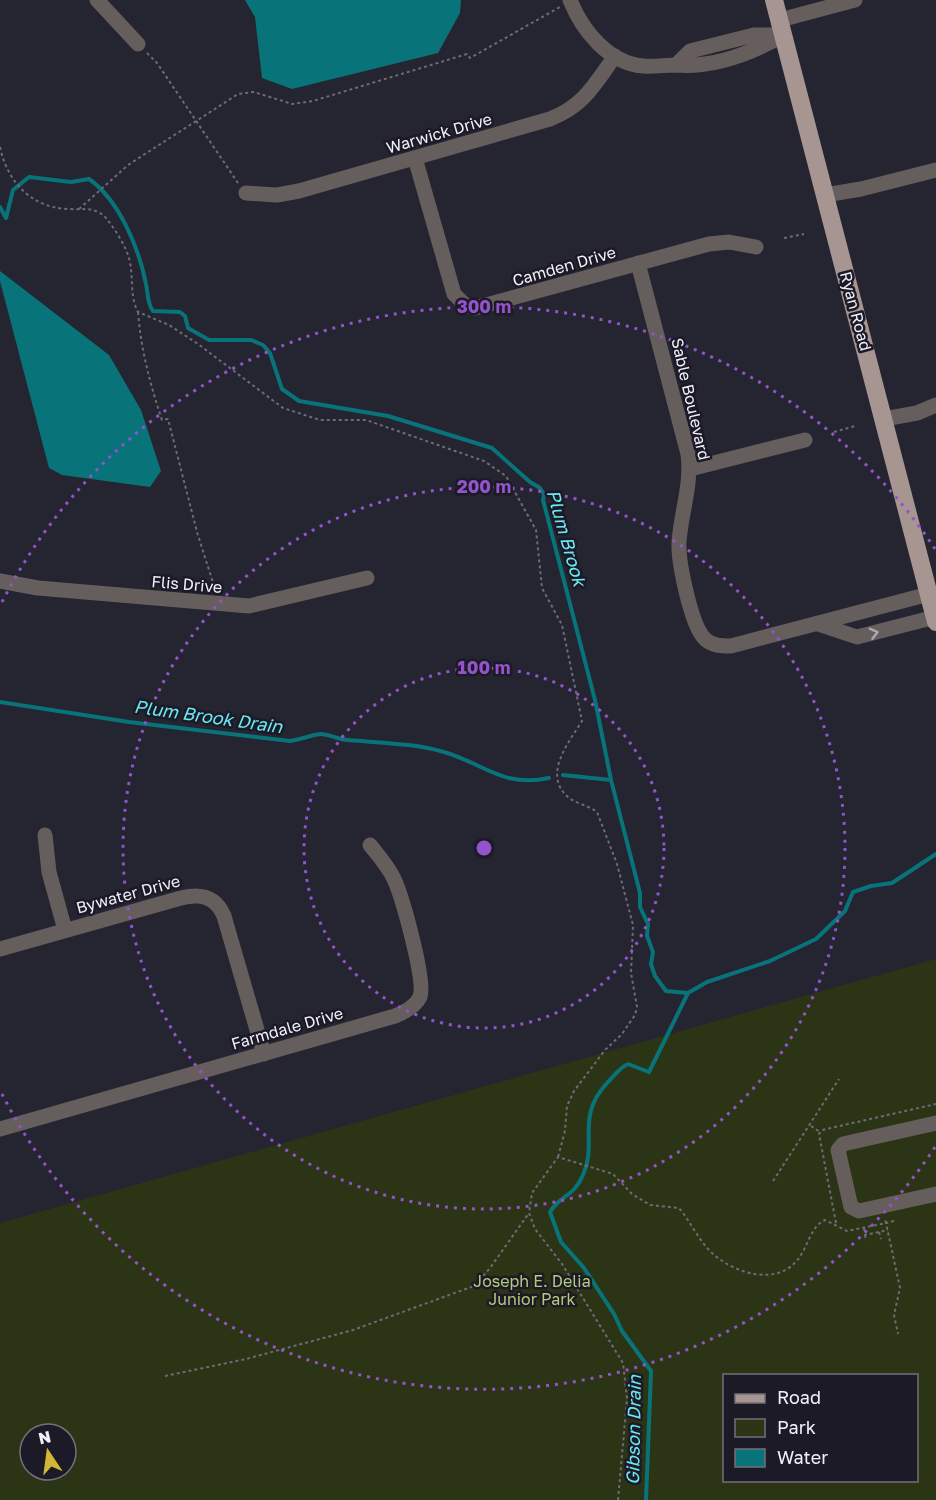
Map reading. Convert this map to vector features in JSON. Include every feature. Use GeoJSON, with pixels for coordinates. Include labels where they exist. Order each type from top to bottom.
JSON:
{"type":"FeatureCollection","features":[{"type":"Feature","properties":{"kind":"main road","name":"Ryan Road"},"geometry":{"type":"LineString","coordinates":[[774,0],[884,419],[930,584],[935,620]]}},
{"type":"Feature","properties":{"kind":"street"},"geometry":{"type":"LineString","coordinates":[[97,0],[138,44]]}},
{"type":"Feature","properties":{"kind":"street"},"geometry":{"type":"LineString","coordinates":[[570,1],[589,34],[615,56],[641,66],[676,65],[690,51],[782,28],[855,0]]}},
{"type":"Feature","properties":{"kind":"street","name":"Warwick Drive"},"geometry":{"type":"LineString","coordinates":[[246,193],[277,195],[299,191],[527,127],[568,112],[582,102],[615,56]]}},
{"type":"Feature","properties":{"kind":"street","name":"Camden Drive"},"geometry":{"type":"LineString","coordinates":[[415,158],[454,294],[465,305],[484,307],[638,263],[718,243],[729,242],[756,247]]}},
{"type":"Feature","properties":{"kind":"street"},"geometry":{"type":"LineString","coordinates":[[825,195],[861,189],[936,170]]}},
{"type":"Feature","properties":{"kind":"street","name":"Sable Boulevard"},"geometry":{"type":"LineString","coordinates":[[638,263],[690,469],[679,552],[697,624],[705,639],[712,644],[731,646],[818,624],[930,584]]}},
{"type":"Feature","properties":{"kind":"street"},"geometry":{"type":"LineString","coordinates":[[884,419],[917,413],[936,405]]}},
{"type":"Feature","properties":{"kind":"street"},"geometry":{"type":"LineString","coordinates":[[690,469],[805,440]]}},
{"type":"Feature","properties":{"kind":"street","name":"Flis Drive"},"geometry":{"type":"LineString","coordinates":[[0,581],[38,588],[214,605],[263,605],[367,578]]}},
{"type":"Feature","properties":{"kind":"street"},"geometry":{"type":"LineString","coordinates":[[818,624],[857,637],[935,620]]}},
{"type":"Feature","properties":{"kind":"street"},"geometry":{"type":"LineString","coordinates":[[45,836],[49,872],[65,930]]}},
{"type":"Feature","properties":{"kind":"street","name":"Farmdale Drive"},"geometry":{"type":"LineString","coordinates":[[0,1129],[395,1016],[413,1007],[419,998],[422,981],[398,887],[387,866],[370,845]]}},
{"type":"Feature","properties":{"kind":"street","name":"Bywater Drive"},"geometry":{"type":"LineString","coordinates":[[0,949],[191,896],[209,898],[221,909],[224,916],[264,1054]]}},
{"type":"Feature","properties":{"kind":"street"},"geometry":{"type":"LineString","coordinates":[[936,1123],[843,1144],[838,1150],[851,1207],[859,1211],[936,1194]]}},
{"type":"Feature","properties":{"kind":"path"},"geometry":{"type":"LineString","coordinates":[[79,209],[128,165],[246,92],[292,104],[313,101],[467,54],[470,58],[570,1]]}},
{"type":"Feature","properties":{"kind":"path"},"geometry":{"type":"LineString","coordinates":[[138,44],[157,63],[246,193]]}},
{"type":"Feature","properties":{"kind":"path"},"geometry":{"type":"LineString","coordinates":[[0,147],[12,180],[22,189],[49,207],[96,210],[106,218],[120,238],[129,259],[141,347],[162,420],[168,419],[197,532],[215,590],[214,605]]}},
{"type":"Feature","properties":{"kind":"path"},"geometry":{"type":"LineString","coordinates":[[784,238],[804,234]]}},
{"type":"Feature","properties":{"kind":"path"},"geometry":{"type":"LineString","coordinates":[[138,312],[169,325],[198,344],[283,408],[320,420],[366,420],[484,461],[506,476],[532,520],[542,588],[562,625],[582,721],[564,751],[556,773],[558,783],[570,799],[597,812],[611,844],[633,925],[632,973],[637,998],[635,1015],[574,1091],[567,1106],[565,1131],[558,1157],[532,1194],[529,1213],[490,1268],[474,1286],[352,1330],[246,1359],[165,1376]]}},
{"type":"Feature","properties":{"kind":"path"},"geometry":{"type":"LineString","coordinates":[[834,432],[855,426]]}},
{"type":"Feature","properties":{"kind":"path"},"geometry":{"type":"LineString","coordinates":[[773,1181],[811,1126],[839,1079]]}},
{"type":"Feature","properties":{"kind":"path"},"geometry":{"type":"LineString","coordinates":[[811,1126],[820,1132]]}},
{"type":"Feature","properties":{"kind":"path"},"geometry":{"type":"LineString","coordinates":[[558,1157],[613,1174],[632,1194],[650,1205],[679,1208],[713,1255],[748,1273],[770,1275],[786,1270],[799,1259],[818,1225],[825,1220],[847,1231],[894,1221]]}},
{"type":"Feature","properties":{"kind":"path"},"geometry":{"type":"LineString","coordinates":[[529,1213],[535,1229],[562,1264],[623,1363],[627,1399],[618,1500]]}},
{"type":"Feature","properties":{"kind":"path"},"geometry":{"type":"LineString","coordinates":[[886,1223],[900,1288],[894,1315],[898,1334]]}},
{"type":"Feature","properties":{"kind":"path"},"geometry":{"type":"LineString","coordinates":[[864,1227],[866,1241]]}},
{"type":"Feature","properties":{"kind":"path"},"geometry":{"type":"LineString","coordinates":[[865,1235],[888,1230]]}},
{"type":"Feature","properties":{"kind":"path"},"geometry":{"type":"LineString","coordinates":[[879,1232],[880,1239]]}},
{"type":"Feature","properties":{"kind":"green space","name":"Joseph E. Delia Junior Park"},"geometry":{"type":"Polygon","coordinates":[[[936,959],[936,1500],[0,1500],[0,1223],[936,959]]]}},
{"type":"Feature","properties":{"kind":"water"},"geometry":{"type":"Polygon","coordinates":[[[245,0],[461,0],[460,13],[438,53],[292,89],[262,78],[255,17],[245,0]]]}},
{"type":"Feature","properties":{"kind":"water"},"geometry":{"type":"Polygon","coordinates":[[[0,271],[109,355],[141,410],[161,471],[150,487],[62,475],[49,468],[0,281],[0,271]]]}},
{"type":"Feature","properties":{"kind":"waterway","name":"Plum Brook"},"geometry":{"type":"LineString","coordinates":[[0,207],[6,218],[13,190],[29,177],[71,182],[89,179],[110,199],[133,240],[153,311],[180,312],[185,316],[188,328],[209,340],[251,340],[263,345],[270,353],[282,389],[299,401],[388,416],[492,448],[540,488],[544,494],[543,500],[595,700],[611,780],[640,893],[640,907],[648,924],[647,936],[653,952],[651,964],[655,976],[666,991],[688,993],[707,982],[770,961],[816,939],[845,911],[853,892],[892,883],[936,854]]}},
{"type":"Feature","properties":{"kind":"waterway","name":"Plum Brook Drain"},"geometry":{"type":"LineString","coordinates":[[0,702],[129,722],[290,741],[321,734],[345,740],[408,745],[444,752],[506,777],[519,780],[549,778]]}},
{"type":"Feature","properties":{"kind":"waterway","name":"Plum Brook Drain"},"geometry":{"type":"LineString","coordinates":[[563,775],[611,780]]}},
{"type":"Feature","properties":{"kind":"waterway","name":"Gibson Drain"},"geometry":{"type":"LineString","coordinates":[[646,1500],[651,1371],[622,1331],[614,1314],[584,1268],[561,1242],[550,1212],[575,1188],[583,1175],[589,1152],[589,1119],[597,1096],[617,1072],[628,1064],[649,1072],[688,993]]}}]}
